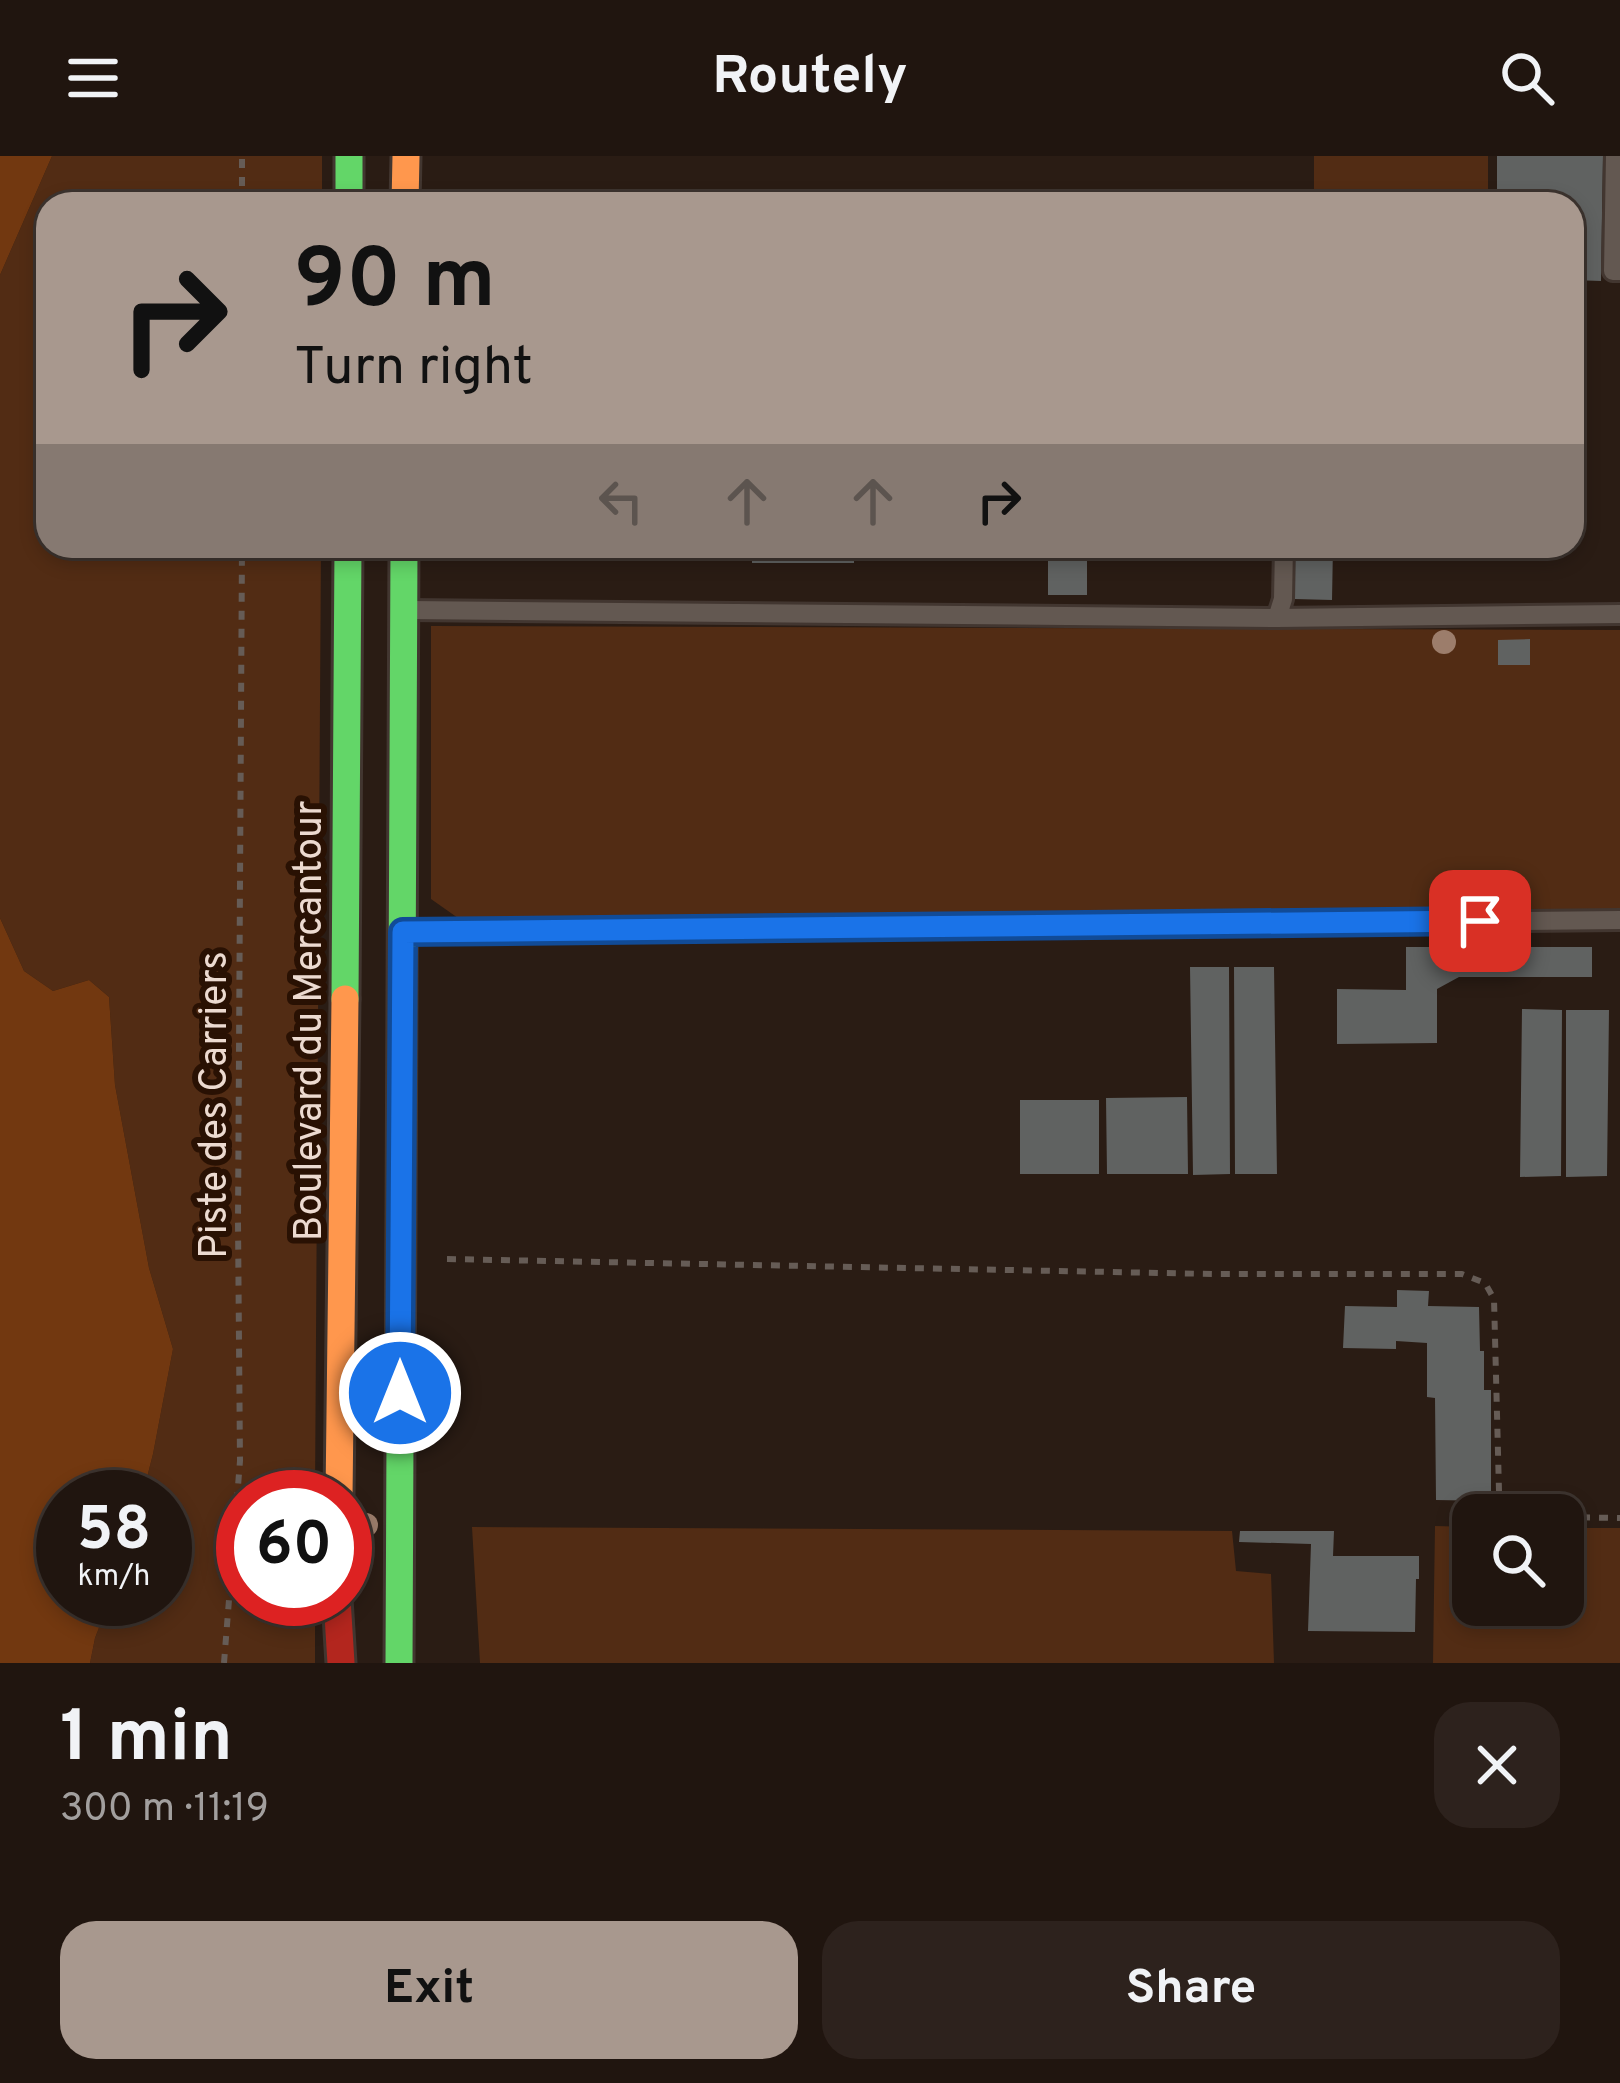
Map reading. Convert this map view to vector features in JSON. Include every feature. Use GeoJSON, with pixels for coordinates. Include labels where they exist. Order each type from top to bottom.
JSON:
{"type":"FeatureCollection","features":[{"type":"Feature","properties":{"kind":"main road"},"geometry":{"type":"LineString","coordinates":[[349,156],[349,192]]}},
{"type":"Feature","properties":{"kind":"main road"},"geometry":{"type":"LineString","coordinates":[[405,192],[406,156]]}},
{"type":"Feature","properties":{"kind":"main road","name":"Boulevard du Mercantour"},"geometry":{"type":"LineString","coordinates":[[340,1470],[348,558]]}},
{"type":"Feature","properties":{"kind":"main road"},"geometry":{"type":"LineString","coordinates":[[399,1663],[404,558]]}},
{"type":"Feature","properties":{"kind":"main road"},"geometry":{"type":"LineString","coordinates":[[337,1626],[338,1663]]}},
{"type":"Feature","properties":{"kind":"lane"},"geometry":{"type":"LineString","coordinates":[[1615,156],[1613,271],[1620,271]]}},
{"type":"Feature","properties":{"kind":"lane"},"geometry":{"type":"LineString","coordinates":[[1277,618],[1283,598],[1284,558]]}},
{"type":"Feature","properties":{"kind":"lane"},"geometry":{"type":"LineString","coordinates":[[404,610],[1277,618],[1620,614]]}},
{"type":"Feature","properties":{"kind":"lane"},"geometry":{"type":"LineString","coordinates":[[403,932],[1620,920]]}},
{"type":"Feature","properties":{"kind":"path"},"geometry":{"type":"LineString","coordinates":[[242,156],[242,192]]}},
{"type":"Feature","properties":{"kind":"path","name":"Piste des Carriers"},"geometry":{"type":"LineString","coordinates":[[224,1663],[240,1461],[242,558]]}},
{"type":"Feature","properties":{"kind":"path"},"geometry":{"type":"LineString","coordinates":[[400,1258],[1190,1274],[1462,1274],[1485,1283],[1494,1299],[1500,1494]]}},
{"type":"Feature","properties":{"kind":"path"},"geometry":{"type":"LineString","coordinates":[[1584,1517],[1620,1517]]}},
{"type":"Feature","properties":{"kind":"shaded area"},"geometry":{"type":"Polygon","coordinates":[[[0,156],[52,156],[36,192],[0,275],[0,156]]]}},
{"type":"Feature","properties":{"kind":"shaded area"},"geometry":{"type":"Polygon","coordinates":[[[52,156],[322,156],[322,192],[36,192],[52,156]]]}},
{"type":"Feature","properties":{"kind":"shaded area"},"geometry":{"type":"Polygon","coordinates":[[[1314,156],[1488,156],[1488,192],[1314,192],[1314,156]]]}},
{"type":"Feature","properties":{"kind":"shaded area"},"geometry":{"type":"Polygon","coordinates":[[[36,193],[36,558],[321,558],[315,1470],[216,1470],[216,1626],[315,1626],[315,1663],[90,1663],[100,1626],[192,1626],[192,1470],[149,1470],[173,1349],[149,1268],[115,1085],[109,997],[89,980],[53,991],[24,971],[0,918],[0,275],[36,193]]]}},
{"type":"Feature","properties":{"kind":"shaded area"},"geometry":{"type":"Polygon","coordinates":[[[431,626],[1620,630],[1620,909],[458,918],[431,899],[431,626]]]}},
{"type":"Feature","properties":{"kind":"shaded area"},"geometry":{"type":"Polygon","coordinates":[[[0,918],[24,971],[53,991],[89,980],[109,997],[115,1085],[149,1268],[173,1349],[149,1470],[36,1470],[36,1626],[100,1626],[90,1663],[0,1663],[0,918]]]}},
{"type":"Feature","properties":{"kind":"shaded area"},"geometry":{"type":"Polygon","coordinates":[[[1435,1526],[1452,1526],[1452,1626],[1584,1626],[1584,1528],[1620,1528],[1620,1663],[1433,1663],[1435,1526]]]}},
{"type":"Feature","properties":{"kind":"shaded area"},"geometry":{"type":"Polygon","coordinates":[[[472,1527],[1232,1531],[1236,1571],[1271,1574],[1274,1663],[480,1663],[472,1527]]]}},
{"type":"Feature","properties":{"kind":"building"},"geometry":{"type":"Polygon","coordinates":[[[1497,156],[1603,156],[1601,281],[1584,280],[1584,192],[1497,192],[1497,156]]]}},
{"type":"Feature","properties":{"kind":"building"},"geometry":{"type":"Polygon","coordinates":[[[752,558],[854,558],[854,563],[752,563],[752,558]]]}},
{"type":"Feature","properties":{"kind":"building"},"geometry":{"type":"Polygon","coordinates":[[[1048,558],[1087,558],[1087,595],[1048,595],[1048,558]]]}},
{"type":"Feature","properties":{"kind":"building"},"geometry":{"type":"Polygon","coordinates":[[[1295,558],[1333,558],[1332,600],[1294,599],[1295,558]]]}},
{"type":"Feature","properties":{"kind":"building"},"geometry":{"type":"Polygon","coordinates":[[[1530,639],[1530,665],[1498,665],[1498,640],[1530,639]]]}},
{"type":"Feature","properties":{"kind":"building"},"geometry":{"type":"Polygon","coordinates":[[[1406,947],[1592,947],[1592,977],[1459,977],[1437,989],[1437,1043],[1337,1044],[1337,989],[1406,990],[1406,947]]]}},
{"type":"Feature","properties":{"kind":"building"},"geometry":{"type":"Polygon","coordinates":[[[1190,967],[1229,967],[1230,1174],[1193,1175],[1190,967]]]}},
{"type":"Feature","properties":{"kind":"building"},"geometry":{"type":"Polygon","coordinates":[[[1234,967],[1274,967],[1277,1174],[1235,1174],[1234,967]]]}},
{"type":"Feature","properties":{"kind":"building"},"geometry":{"type":"Polygon","coordinates":[[[1522,1009],[1562,1010],[1561,1176],[1520,1177],[1522,1009]]]}},
{"type":"Feature","properties":{"kind":"building"},"geometry":{"type":"Polygon","coordinates":[[[1566,1010],[1609,1010],[1607,1176],[1566,1177],[1566,1010]]]}},
{"type":"Feature","properties":{"kind":"building"},"geometry":{"type":"Polygon","coordinates":[[[1187,1097],[1188,1174],[1107,1174],[1106,1098],[1187,1097]]]}},
{"type":"Feature","properties":{"kind":"building"},"geometry":{"type":"Polygon","coordinates":[[[1020,1100],[1099,1100],[1099,1174],[1020,1174],[1020,1100]]]}},
{"type":"Feature","properties":{"kind":"building"},"geometry":{"type":"Polygon","coordinates":[[[1397,1290],[1429,1291],[1428,1306],[1479,1307],[1484,1390],[1491,1390],[1491,1494],[1452,1494],[1452,1500],[1436,1500],[1435,1398],[1427,1397],[1427,1343],[1396,1341],[1396,1349],[1343,1348],[1345,1306],[1397,1307],[1397,1290]]]}},
{"type":"Feature","properties":{"kind":"building"},"geometry":{"type":"Polygon","coordinates":[[[1240,1531],[1334,1531],[1333,1556],[1419,1556],[1415,1632],[1308,1631],[1311,1544],[1239,1542],[1240,1531]]]}},
{"type":"Feature","properties":{"kind":"traffic: fast"},"geometry":{"type":"LineString","coordinates":[[349,156],[349,192]]}},
{"type":"Feature","properties":{"kind":"traffic: fast"},"geometry":{"type":"LineString","coordinates":[[345,999],[348,558]]}},
{"type":"Feature","properties":{"kind":"traffic: fast"},"geometry":{"type":"LineString","coordinates":[[399,1663],[404,558]]}},
{"type":"Feature","properties":{"kind":"traffic: slow"},"geometry":{"type":"LineString","coordinates":[[405,192],[406,156]]}},
{"type":"Feature","properties":{"kind":"traffic: slow"},"geometry":{"type":"LineString","coordinates":[[339,1470],[345,999]]}},
{"type":"Feature","properties":{"kind":"traffic: jam"},"geometry":{"type":"LineString","coordinates":[[339,1626],[341,1663]]}},
{"type":"Feature","properties":{"kind":"route"},"geometry":{"type":"LineString","coordinates":[[400,1393],[403,932],[1480,921]]}}]}
